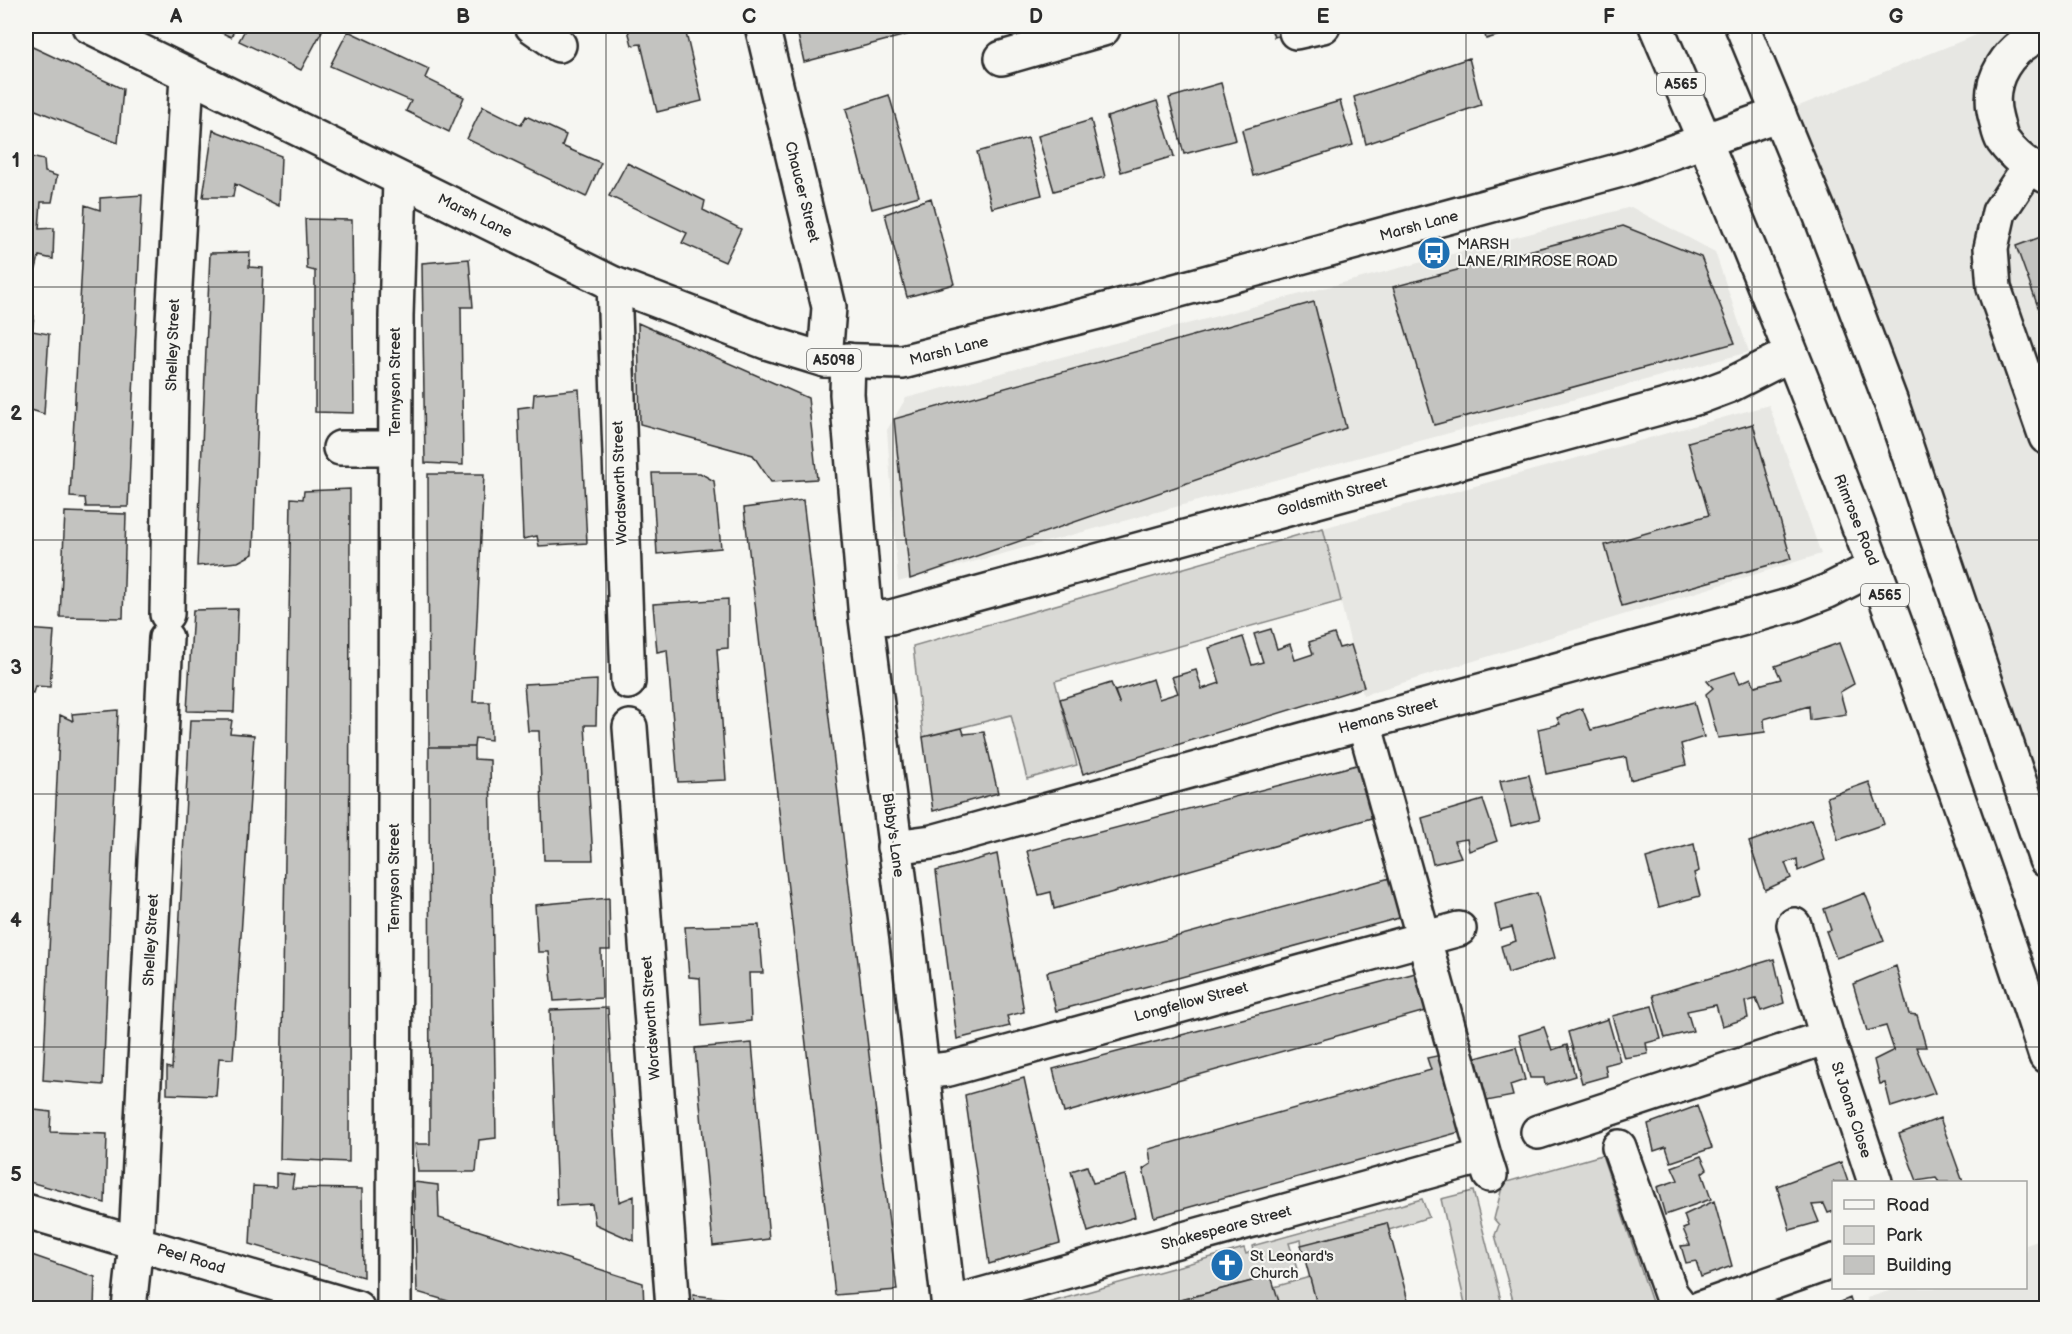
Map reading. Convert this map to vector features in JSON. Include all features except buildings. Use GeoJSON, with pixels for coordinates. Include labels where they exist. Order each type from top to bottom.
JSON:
{"type":"FeatureCollection","features":[{"type":"Feature","properties":{"kind":"main road","name":"Marsh Lane"},"geometry":{"type":"LineString","coordinates":[[89,26],[614,284],[766,342],[837,360],[902,362],[948,351],[1518,199],[1706,142],[1779,114]]}},
{"type":"Feature","properties":{"kind":"main road"},"geometry":{"type":"LineString","coordinates":[[532,26],[559,45]]}},
{"type":"Feature","properties":{"kind":"main road","name":"Chaucer Street"},"geometry":{"type":"LineString","coordinates":[[762,26],[830,308],[837,360]]}},
{"type":"Feature","properties":{"kind":"main road"},"geometry":{"type":"LineString","coordinates":[[1002,58],[1103,29],[1102,26]]}},
{"type":"Feature","properties":{"kind":"main road","name":"Rimrose Road"},"geometry":{"type":"LineString","coordinates":[[1656,26],[1706,142],[1875,567],[1986,870],[2046,1056]]}},
{"type":"Feature","properties":{"kind":"main road"},"geometry":{"type":"LineString","coordinates":[[1742,26],[1820,214],[1892,405],[2046,860]]}},
{"type":"Feature","properties":{"kind":"main road"},"geometry":{"type":"LineString","coordinates":[[2044,34],[2015,49],[1999,70],[1992,103],[2002,140],[2038,171],[1999,212],[1991,248],[1994,288],[2046,437]]}},
{"type":"Feature","properties":{"kind":"main road","name":"Shelley Street"},"geometry":{"type":"LineString","coordinates":[[129,1308],[136,1243],[167,626],[172,339],[187,76]]}},
{"type":"Feature","properties":{"kind":"main road","name":"Tennyson Street"},"geometry":{"type":"LineString","coordinates":[[394,1308],[395,448],[400,180]]}},
{"type":"Feature","properties":{"kind":"main road","name":"Wordsworth Street"},"geometry":{"type":"LineString","coordinates":[[614,284],[628,682]]}},
{"type":"Feature","properties":{"kind":"main road","name":"Goldsmith Street"},"geometry":{"type":"LineString","coordinates":[[866,619],[891,617],[1699,397],[1728,386],[1791,354]]}},
{"type":"Feature","properties":{"kind":"main road","name":"Bibby's Lane"},"geometry":{"type":"LineString","coordinates":[[837,360],[847,394],[866,619],[894,847],[908,937],[949,1306]]}},
{"type":"Feature","properties":{"kind":"main road","name":"Tennyson Street"},"geometry":{"type":"LineString","coordinates":[[340,448],[395,448]]}},
{"type":"Feature","properties":{"kind":"main road","name":"Hemans Street"},"geometry":{"type":"LineString","coordinates":[[894,847],[932,842],[1792,604],[1828,591],[1875,567]]}},
{"type":"Feature","properties":{"kind":"main road"},"geometry":{"type":"LineString","coordinates":[[1364,723],[1425,938]]}},
{"type":"Feature","properties":{"kind":"main road","name":"Wordsworth Street"},"geometry":{"type":"LineString","coordinates":[[630,727],[673,1308]]}},
{"type":"Feature","properties":{"kind":"main road","name":"St Joans Close"},"geometry":{"type":"LineString","coordinates":[[1794,925],[1827,1036],[1875,1181]]}},
{"type":"Feature","properties":{"kind":"main road","name":"Longfellow Street"},"geometry":{"type":"LineString","coordinates":[[922,1072],[949,1069],[1460,929]]}},
{"type":"Feature","properties":{"kind":"main road","name":"Shakespeare Street"},"geometry":{"type":"LineString","coordinates":[[949,1306],[1487,1166],[1425,938]]}},
{"type":"Feature","properties":{"kind":"main road"},"geometry":{"type":"LineString","coordinates":[[1538,1132],[1827,1036]]}},
{"type":"Feature","properties":{"kind":"main road"},"geometry":{"type":"LineString","coordinates":[[1619,1147],[1671,1294],[1682,1308]]}},
{"type":"Feature","properties":{"kind":"main road","name":"Peel Road"},"geometry":{"type":"LineString","coordinates":[[26,1211],[357,1308]]}},
{"type":"Feature","properties":{"kind":"main road"},"geometry":{"type":"LineString","coordinates":[[1701,1308],[1832,1261]]}},
{"type":"Feature","properties":{"kind":"shaded area"},"geometry":{"type":"Polygon","coordinates":[[[1999,26],[2046,26],[2046,860],[1779,114],[1999,26]]]}},
{"type":"Feature","properties":{"kind":"shaded area"},"geometry":{"type":"Polygon","coordinates":[[[1631,207],[1715,252],[1749,352],[898,582],[887,430],[906,398],[1631,207]]]}},
{"type":"Feature","properties":{"kind":"shaded area"},"geometry":{"type":"Polygon","coordinates":[[[1769,405],[1821,554],[1363,695],[1323,528],[1769,405]]]}},
{"type":"Feature","properties":{"kind":"shaded area"},"geometry":{"type":"Polygon","coordinates":[[[2046,1238],[2046,1308],[1870,1308],[1867,1298],[1895,1289],[2027,1289],[2027,1245],[2046,1238]]]}},
{"type":"Feature","properties":{"kind":"green space"},"geometry":{"type":"Polygon","coordinates":[[[1323,528],[1341,601],[1055,681],[1077,765],[1027,779],[1011,715],[923,737],[913,646],[1323,528]]]}},
{"type":"Feature","properties":{"kind":"green space"},"geometry":{"type":"Polygon","coordinates":[[[1602,1155],[1654,1308],[1515,1308],[1495,1235],[1499,1225],[1494,1219],[1503,1183],[1602,1155]]]}},
{"type":"Feature","properties":{"kind":"green space"},"geometry":{"type":"Polygon","coordinates":[[[1473,1191],[1503,1308],[1466,1308],[1441,1199],[1473,1191]]]}},
{"type":"Feature","properties":{"kind":"green space","name":"St Leonard's Church"},"geometry":{"type":"Polygon","coordinates":[[[1422,1199],[1429,1217],[1389,1230],[1387,1223],[1302,1246],[1301,1240],[1289,1243],[1297,1269],[1150,1308],[1030,1308],[1244,1248],[1246,1254],[1253,1251],[1252,1246],[1422,1199]]]}},
{"type":"Feature","properties":{"kind":"green space"},"geometry":{"type":"Polygon","coordinates":[[[1310,1277],[1318,1308],[1268,1308],[1279,1305],[1274,1287],[1310,1277]]]}},
{"type":"Feature","properties":{"kind":"place","name":"MARSH LANE/RIMROSE ROAD"},"geometry":{"type":"Point","coordinates":[1434,253]}},
{"type":"Feature","properties":{"kind":"place","name":"St Leonard's Church"},"geometry":{"type":"Point","coordinates":[1227,1265]}}]}
